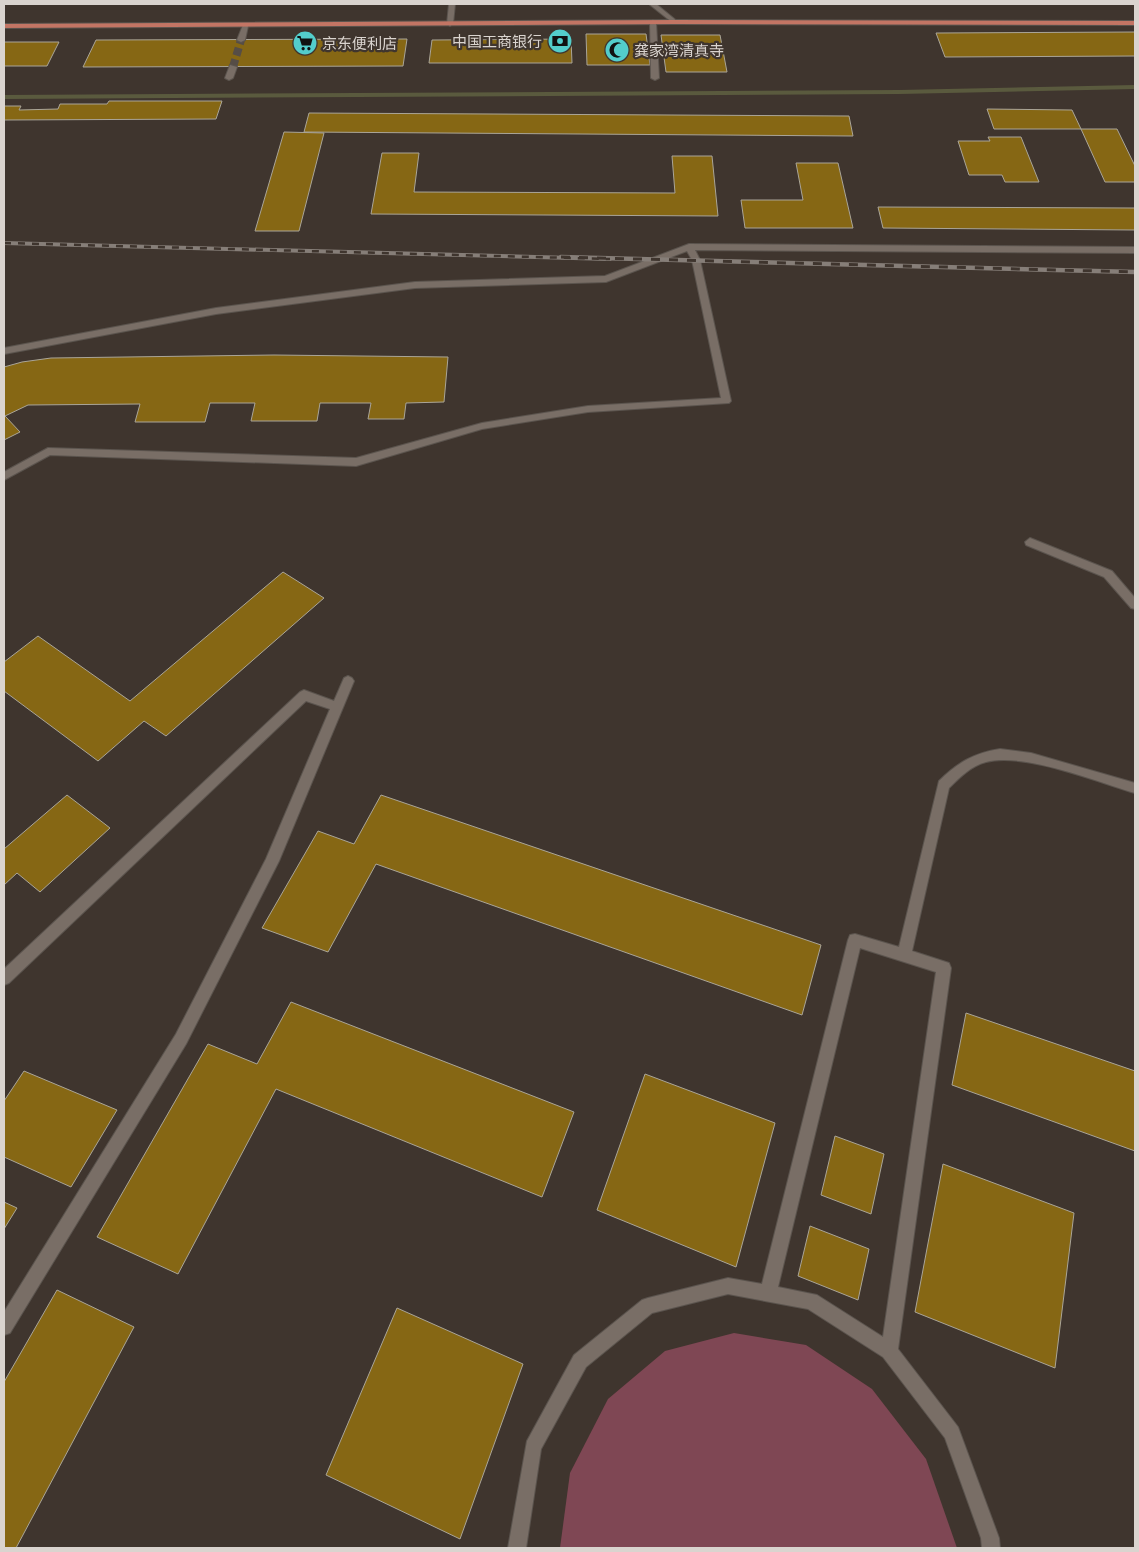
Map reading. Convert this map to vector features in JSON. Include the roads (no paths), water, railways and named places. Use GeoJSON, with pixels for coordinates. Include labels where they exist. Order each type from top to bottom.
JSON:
{"type":"FeatureCollection","features":[{"type":"Feature","properties":{"kind":"main road"},"geometry":{"type":"LineString","coordinates":[[4,26],[653,22],[1135,23]]}},
{"type":"Feature","properties":{"kind":"street"},"geometry":{"type":"LineString","coordinates":[[450,24],[452,4]]}},
{"type":"Feature","properties":{"kind":"street"},"geometry":{"type":"LineString","coordinates":[[652,4],[675,22]]}},
{"type":"Feature","properties":{"kind":"street"},"geometry":{"type":"LineString","coordinates":[[653,22],[655,78]]}},
{"type":"Feature","properties":{"kind":"street"},"geometry":{"type":"LineString","coordinates":[[241,40],[245,26]]}},
{"type":"Feature","properties":{"kind":"street"},"geometry":{"type":"LineString","coordinates":[[229,78],[233,67]]}},
{"type":"Feature","properties":{"kind":"street"},"geometry":{"type":"LineString","coordinates":[[4,351],[216,311],[415,285],[606,279],[689,247],[1135,250]]}},
{"type":"Feature","properties":{"kind":"street"},"geometry":{"type":"LineString","coordinates":[[4,476],[48,451],[356,462],[482,426],[588,409],[726,401],[696,260],[689,247]]}},
{"type":"Feature","properties":{"kind":"street"},"geometry":{"type":"LineString","coordinates":[[1030,542],[1108,574],[1135,605]]}},
{"type":"Feature","properties":{"kind":"street"},"geometry":{"type":"LineString","coordinates":[[4,1327],[181,1039],[272,861],[348,681]]}},
{"type":"Feature","properties":{"kind":"street"},"geometry":{"type":"LineString","coordinates":[[4,978],[304,695],[337,707]]}},
{"type":"Feature","properties":{"kind":"street"},"geometry":{"type":"LineString","coordinates":[[904,956],[943,785],[957,769],[977,759],[1001,754],[1026,756],[1135,788]]}},
{"type":"Feature","properties":{"kind":"street"},"geometry":{"type":"LineString","coordinates":[[768,1294],[855,940],[944,968],[889,1351]]}},
{"type":"Feature","properties":{"kind":"street"},"geometry":{"type":"LineString","coordinates":[[517,1548],[533,1447],[580,1361],[648,1306],[728,1286],[811,1301],[889,1351],[952,1433],[990,1538],[991,1548]]}},
{"type":"Feature","properties":{"kind":"waterway"},"geometry":{"type":"LineString","coordinates":[[4,97],[899,92],[1135,87]]}},
{"type":"Feature","properties":{"kind":"tunnel"},"geometry":{"type":"LineString","coordinates":[[233,67],[241,40]]}},
{"type":"Feature","properties":{"kind":"railway"},"geometry":{"type":"LineString","coordinates":[[4,243],[610,259]]}},
{"type":"Feature","properties":{"kind":"railway"},"geometry":{"type":"LineString","coordinates":[[561,257],[1135,272]]}},
{"type":"Feature","properties":{"kind":"place","name":"中国工商银行"},"geometry":{"type":"Point","coordinates":[560,41]}},
{"type":"Feature","properties":{"kind":"place","name":"京东便利店"},"geometry":{"type":"Point","coordinates":[305,43]}},
{"type":"Feature","properties":{"kind":"place","name":"龚家湾清真寺"},"geometry":{"type":"Point","coordinates":[617,50]}}]}
